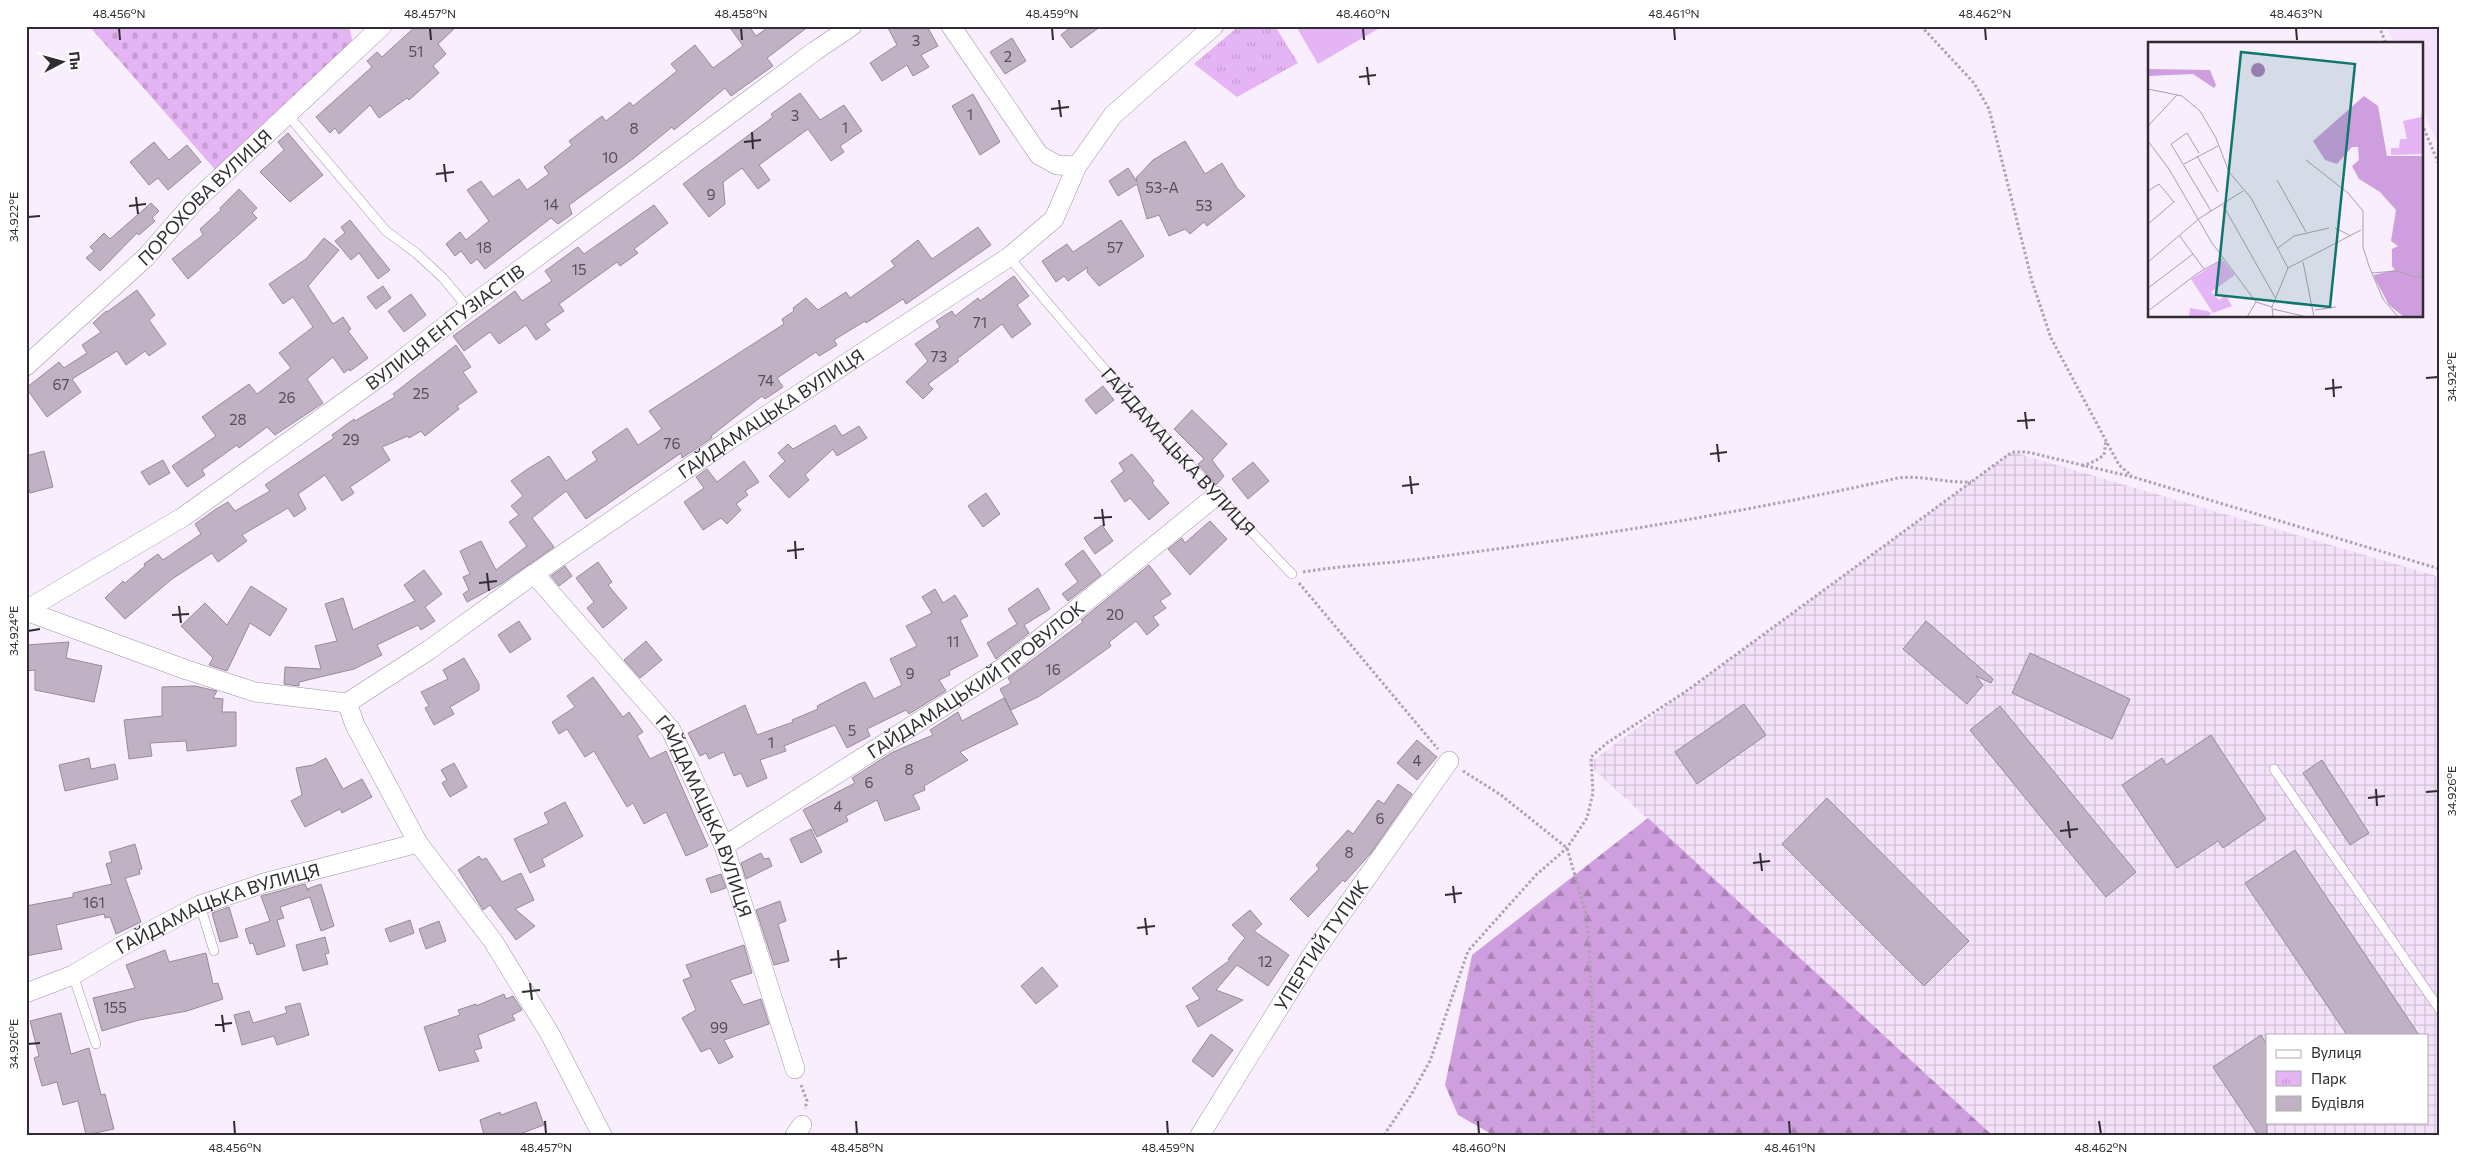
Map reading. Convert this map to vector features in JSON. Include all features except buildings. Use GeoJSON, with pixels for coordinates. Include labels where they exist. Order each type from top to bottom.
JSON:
{"type":"FeatureCollection","features":[{"type":"Feature","properties":{"kind":"street","name":"ВУЛИЦЯ ЕНТУЗІАСТІВ"},"geometry":{"type":"LineString","coordinates":[[26,610],[184,517],[388,370],[468,308],[815,50],[852,26]]}},
{"type":"Feature","properties":{"kind":"street"},"geometry":{"type":"LineString","coordinates":[[951,26],[1039,155],[1057,164],[1077,166]]}},
{"type":"Feature","properties":{"kind":"street","name":"ГАЙДАМАЦЬКА ВУЛИЦЯ"},"geometry":{"type":"LineString","coordinates":[[347,703],[429,650],[534,574],[729,440],[1009,257],[1054,219],[1077,166],[1113,115],[1214,26]]}},
{"type":"Feature","properties":{"kind":"street","name":"ПОРОХОВА ВУЛИЦЯ"},"geometry":{"type":"LineString","coordinates":[[26,366],[146,257],[194,202],[287,114],[372,29]]}},
{"type":"Feature","properties":{"kind":"street","name":"ГАЙДАМАЦЬКИЙ ПРОВУЛОК"},"geometry":{"type":"LineString","coordinates":[[724,846],[1006,666],[1216,496]]}},
{"type":"Feature","properties":{"kind":"street","name":"ГАЙДАМАЦЬКА ВУЛИЦЯ"},"geometry":{"type":"LineString","coordinates":[[534,574],[671,730],[724,846],[795,1069]]}},
{"type":"Feature","properties":{"kind":"street"},"geometry":{"type":"LineString","coordinates":[[26,610],[187,670],[255,692],[347,703],[355,725],[418,843],[493,941],[550,1034],[602,1135]]}},
{"type":"Feature","properties":{"kind":"street","name":"УПЕРТИЙ ТУПИК"},"geometry":{"type":"LineString","coordinates":[[1200,1135],[1310,958],[1449,761]]}},
{"type":"Feature","properties":{"kind":"street","name":"ГАЙДАМАЦЬКА ВУЛИЦЯ"},"geometry":{"type":"LineString","coordinates":[[26,993],[73,975],[122,946],[200,906],[264,883],[418,843]]}},
{"type":"Feature","properties":{"kind":"lane"},"geometry":{"type":"LineString","coordinates":[[287,114],[386,231],[416,253],[468,308]]}},
{"type":"Feature","properties":{"kind":"lane","name":"ГАЙДАМАЦЬКА ВУЛИЦЯ"},"geometry":{"type":"LineString","coordinates":[[1009,257],[1098,365],[1216,496],[1292,574]]}},
{"type":"Feature","properties":{"kind":"lane"},"geometry":{"type":"LineString","coordinates":[[2274,769],[2440,1010]]}},
{"type":"Feature","properties":{"kind":"lane"},"geometry":{"type":"LineString","coordinates":[[200,906],[214,951]]}},
{"type":"Feature","properties":{"kind":"lane"},"geometry":{"type":"LineString","coordinates":[[73,975],[96,1044]]}},
{"type":"Feature","properties":{"kind":"path"},"geometry":{"type":"LineString","coordinates":[[1921,26],[1974,83],[1989,109],[2032,282],[2051,338],[2119,464],[2133,477]]}},
{"type":"Feature","properties":{"kind":"path"},"geometry":{"type":"LineString","coordinates":[[2379,26],[2385,42]]}},
{"type":"Feature","properties":{"kind":"path"},"geometry":{"type":"LineString","coordinates":[[2424,129],[2440,167]]}},
{"type":"Feature","properties":{"kind":"path"},"geometry":{"type":"LineString","coordinates":[[2081,466],[2095,461],[2104,454],[2106,440]]}},
{"type":"Feature","properties":{"kind":"path"},"geometry":{"type":"LineString","coordinates":[[1384,1135],[1411,1096],[1430,1061],[1468,951],[1536,875],[1567,848],[1587,818],[1593,793],[1591,757],[1607,743],[1692,687],[2012,452],[2027,452],[2133,477],[2440,569]]}},
{"type":"Feature","properties":{"kind":"path"},"geometry":{"type":"LineString","coordinates":[[1292,574],[1342,566],[1426,559],[1726,513],[1915,476],[1949,483],[1971,482]]}},
{"type":"Feature","properties":{"kind":"path"},"geometry":{"type":"LineString","coordinates":[[1292,574],[1449,761],[1501,795],[1567,848],[1585,910],[1589,941],[1592,1006],[1592,1135]]}},
{"type":"Feature","properties":{"kind":"path"},"geometry":{"type":"LineString","coordinates":[[795,1069],[807,1101],[798,1130]]}},
{"type":"Feature","properties":{"kind":"shaded area"},"geometry":{"type":"Polygon","coordinates":[[[2387,26],[2440,26],[2440,148],[2424,113],[2424,42],[2393,42],[2387,26]]]}},
{"type":"Feature","properties":{"kind":"shaded area"},"geometry":{"type":"Polygon","coordinates":[[[2012,452],[2440,577],[2440,1135],[1992,1135],[1588,764],[2012,452]]]}},
{"type":"Feature","properties":{"kind":"green space"},"geometry":{"type":"Polygon","coordinates":[[[89,26],[349,26],[353,43],[219,174],[89,26]]]}},
{"type":"Feature","properties":{"kind":"green space"},"geometry":{"type":"Polygon","coordinates":[[[1239,26],[1275,26],[1298,63],[1237,97],[1194,64],[1239,26]]]}},
{"type":"Feature","properties":{"kind":"green space"},"geometry":{"type":"Polygon","coordinates":[[[1296,26],[1383,26],[1318,64],[1296,26]]]}},
{"type":"Feature","properties":{"kind":"green space"},"geometry":{"type":"Polygon","coordinates":[[[1648,818],[1992,1135],[1493,1135],[1458,1115],[1445,1085],[1472,955],[1648,818]]]}},
{"type":"Feature","properties":{"kind":"railway"},"geometry":{"type":"LineString","coordinates":[[2438,26],[2440,31]]}}]}
